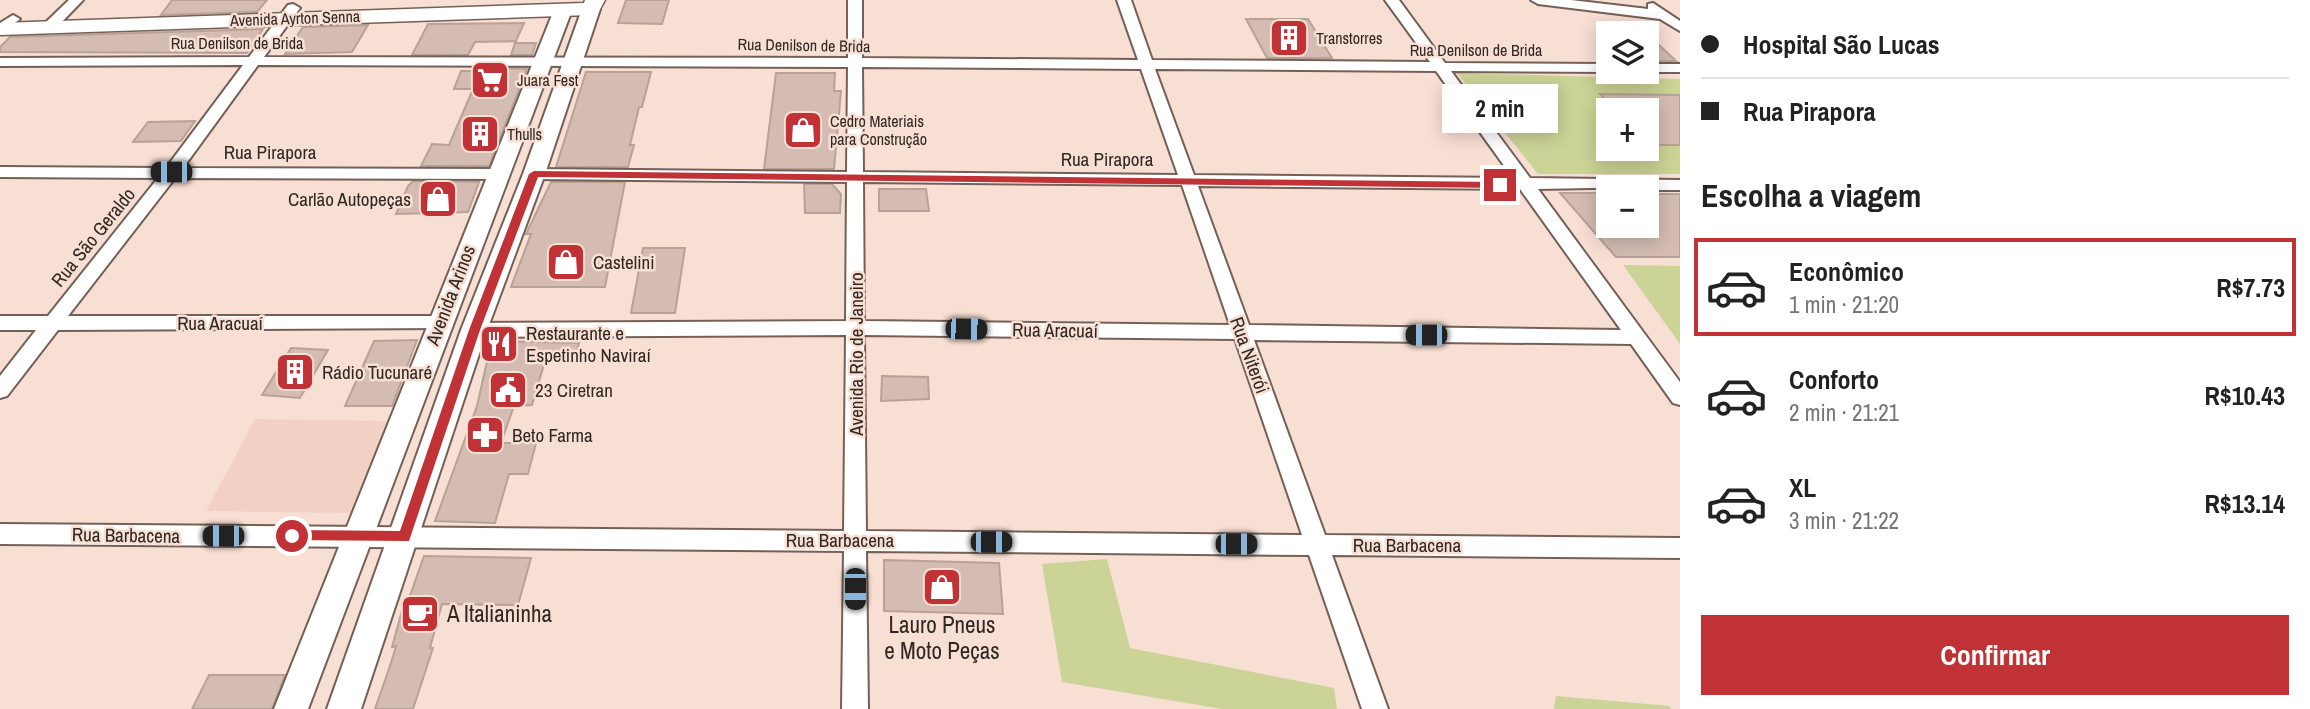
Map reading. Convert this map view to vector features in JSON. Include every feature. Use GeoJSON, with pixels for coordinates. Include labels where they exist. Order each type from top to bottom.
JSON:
{"type":"FeatureCollection","features":[{"type":"Feature","properties":{"kind":"main road","name":"Avenida Ayrton Senna"},"geometry":{"type":"LineString","coordinates":[[454,8],[514,0]]}},
{"type":"Feature","properties":{"kind":"main road","name":"Avenida Ayrton Senna"},"geometry":{"type":"LineString","coordinates":[[3,25],[579,5]]}},
{"type":"Feature","properties":{"kind":"main road","name":"Avenida Arinos"},"geometry":{"type":"LineString","coordinates":[[291,709],[542,60],[579,5]]}},
{"type":"Feature","properties":{"kind":"main road","name":"Avenida Arinos"},"geometry":{"type":"LineString","coordinates":[[344,709],[474,330],[574,60],[579,5]]}},
{"type":"Feature","properties":{"kind":"street"},"geometry":{"type":"LineString","coordinates":[[54,22],[76,0]]}},
{"type":"Feature","properties":{"kind":"street","name":"Avenida Rio de Janeiro"},"geometry":{"type":"LineString","coordinates":[[855,0],[855,709]]}},
{"type":"Feature","properties":{"kind":"street","name":"Rua Niterói"},"geometry":{"type":"LineString","coordinates":[[1124,0],[1375,709]]}},
{"type":"Feature","properties":{"kind":"street"},"geometry":{"type":"LineString","coordinates":[[1392,0],[1680,397]]}},
{"type":"Feature","properties":{"kind":"street"},"geometry":{"type":"LineString","coordinates":[[1538,0],[1664,15]]}},
{"type":"Feature","properties":{"kind":"street"},"geometry":{"type":"LineString","coordinates":[[1648,0],[1680,27]]}},
{"type":"Feature","properties":{"kind":"street","name":"Rua São Geraldo"},"geometry":{"type":"LineString","coordinates":[[0,390],[171,172],[289,13]]}},
{"type":"Feature","properties":{"kind":"street","name":"Rua Denilson de Brida"},"geometry":{"type":"LineString","coordinates":[[0,62],[574,60],[1596,68]]}},
{"type":"Feature","properties":{"kind":"street"},"geometry":{"type":"LineString","coordinates":[[1659,68],[1680,68]]}},
{"type":"Feature","properties":{"kind":"street","name":"Rua Pirapora"},"geometry":{"type":"LineString","coordinates":[[0,172],[498,174]]}},
{"type":"Feature","properties":{"kind":"street","name":"Rua Pirapora"},"geometry":{"type":"LineString","coordinates":[[534,174],[1680,186]]}},
{"type":"Feature","properties":{"kind":"street","name":"Rua Aracuaí"},"geometry":{"type":"LineString","coordinates":[[0,323],[439,323]]}},
{"type":"Feature","properties":{"kind":"street","name":"Rua Aracuaí"},"geometry":{"type":"LineString","coordinates":[[474,330],[856,328],[1637,337]]}},
{"type":"Feature","properties":{"kind":"street","name":"Rua Barbacena"},"geometry":{"type":"LineString","coordinates":[[0,534],[1680,548]]}},
{"type":"Feature","properties":{"kind":"shaded area"},"geometry":{"type":"Polygon","coordinates":[[[255,419],[389,421],[351,513],[206,511],[255,419]]]}},
{"type":"Feature","properties":{"kind":"green space"},"geometry":{"type":"Polygon","coordinates":[[[1457,73],[1596,77],[1596,84],[1659,84],[1659,78],[1680,79],[1680,174],[1538,174],[1457,73]]]}},
{"type":"Feature","properties":{"kind":"green space"},"geometry":{"type":"Polygon","coordinates":[[[1623,265],[1680,266],[1680,344],[1623,265]]]}},
{"type":"Feature","properties":{"kind":"green space"},"geometry":{"type":"Polygon","coordinates":[[[1107,559],[1130,648],[1334,688],[1337,709],[1222,709],[1062,682],[1042,564],[1107,559]]]}},
{"type":"Feature","properties":{"kind":"green space"},"geometry":{"type":"Polygon","coordinates":[[[1556,696],[1670,706],[1671,709],[1554,709],[1556,696]]]}},
{"type":"Feature","properties":{"kind":"building"},"geometry":{"type":"Polygon","coordinates":[[[172,0],[267,0],[257,12],[161,15],[172,0]]]}},
{"type":"Feature","properties":{"kind":"building"},"geometry":{"type":"Polygon","coordinates":[[[626,0],[669,0],[662,24],[618,23],[626,0]]]}},
{"type":"Feature","properties":{"kind":"building","name":"Transtorres"},"geometry":{"type":"Polygon","coordinates":[[[1246,19],[1308,19],[1332,58],[1267,58],[1246,19]]]}},
{"type":"Feature","properties":{"kind":"building"},"geometry":{"type":"Polygon","coordinates":[[[524,23],[516,41],[475,42],[468,55],[412,55],[428,24],[524,23]]]}},
{"type":"Feature","properties":{"kind":"building"},"geometry":{"type":"Polygon","coordinates":[[[368,25],[352,52],[285,54],[303,27],[368,25]]]}},
{"type":"Feature","properties":{"kind":"building"},"geometry":{"type":"Polygon","coordinates":[[[263,29],[247,53],[0,52],[0,47],[10,37],[263,29]]]}},
{"type":"Feature","properties":{"kind":"building"},"geometry":{"type":"Polygon","coordinates":[[[515,43],[536,43],[532,55],[511,55],[515,43]]]}},
{"type":"Feature","properties":{"kind":"building"},"geometry":{"type":"Polygon","coordinates":[[[1659,45],[1676,61],[1659,61],[1659,45]]]}},
{"type":"Feature","properties":{"kind":"building"},"geometry":{"type":"Polygon","coordinates":[[[505,68],[527,69],[489,166],[421,166],[432,144],[449,145],[473,89],[454,89],[461,71],[504,71],[505,68]]]}},
{"type":"Feature","properties":{"kind":"building"},"geometry":{"type":"Polygon","coordinates":[[[586,72],[651,72],[642,107],[639,107],[628,167],[556,167],[586,72]]]}},
{"type":"Feature","properties":{"kind":"building","name":"Cedro Materiais para Construção"},"geometry":{"type":"Polygon","coordinates":[[[776,73],[835,73],[834,91],[841,91],[834,169],[764,169],[776,73]]]}},
{"type":"Feature","properties":{"kind":"building"},"geometry":{"type":"Polygon","coordinates":[[[1600,94],[1680,95],[1680,145],[1659,145],[1659,98],[1604,98],[1600,94]]]}},
{"type":"Feature","properties":{"kind":"building"},"geometry":{"type":"Polygon","coordinates":[[[195,121],[181,141],[133,142],[148,122],[195,121]]]}},
{"type":"Feature","properties":{"kind":"building","name":"Carlão Autopeças"},"geometry":{"type":"Polygon","coordinates":[[[413,181],[479,182],[468,212],[396,214],[408,186],[413,181]]]}},
{"type":"Feature","properties":{"kind":"building"},"geometry":{"type":"Polygon","coordinates":[[[551,182],[625,182],[605,287],[511,287],[531,234],[526,234],[551,182]]]}},
{"type":"Feature","properties":{"kind":"building"},"geometry":{"type":"Polygon","coordinates":[[[804,184],[832,184],[841,194],[840,213],[805,213],[804,184]]]}},
{"type":"Feature","properties":{"kind":"building"},"geometry":{"type":"Polygon","coordinates":[[[879,189],[926,189],[929,211],[879,211],[879,189]]]}},
{"type":"Feature","properties":{"kind":"building"},"geometry":{"type":"Polygon","coordinates":[[[1560,193],[1596,193],[1596,234],[1560,193]]]}},
{"type":"Feature","properties":{"kind":"building"},"geometry":{"type":"Polygon","coordinates":[[[1659,194],[1680,194],[1680,257],[1616,257],[1599,238],[1659,238],[1659,194]]]}},
{"type":"Feature","properties":{"kind":"building"},"geometry":{"type":"Polygon","coordinates":[[[643,248],[685,248],[675,313],[631,313],[643,248]]]}},
{"type":"Feature","properties":{"kind":"building"},"geometry":{"type":"Polygon","coordinates":[[[417,340],[392,406],[345,406],[374,341],[417,340]]]}},
{"type":"Feature","properties":{"kind":"building"},"geometry":{"type":"Polygon","coordinates":[[[491,341],[579,343],[575,359],[546,358],[532,405],[514,406],[501,443],[536,443],[528,474],[509,474],[495,523],[435,521],[477,406],[488,357],[485,357],[491,341]]]}},
{"type":"Feature","properties":{"kind":"building","name":"Rádio Tucunaré"},"geometry":{"type":"Polygon","coordinates":[[[291,348],[328,350],[300,398],[262,395],[291,348]]]}},
{"type":"Feature","properties":{"kind":"building"},"geometry":{"type":"Polygon","coordinates":[[[882,376],[928,377],[929,399],[881,401],[882,376]]]}},
{"type":"Feature","properties":{"kind":"building"},"geometry":{"type":"Polygon","coordinates":[[[424,556],[531,558],[518,605],[442,604],[430,648],[433,648],[413,709],[375,709],[396,646],[392,647],[403,607],[406,607],[424,556]]]}},
{"type":"Feature","properties":{"kind":"building","name":"Lauro Pneus e Moto Peças"},"geometry":{"type":"Polygon","coordinates":[[[884,560],[999,563],[1003,614],[884,611],[884,560]]]}},
{"type":"Feature","properties":{"kind":"building"},"geometry":{"type":"Polygon","coordinates":[[[209,675],[285,675],[272,709],[192,709],[209,675]]]}},
{"type":"Feature","properties":{"kind":"place","name":"Transtorres"},"geometry":{"type":"Point","coordinates":[1289,38]}},
{"type":"Feature","properties":{"kind":"place","name":"Juara Fest"},"geometry":{"type":"Point","coordinates":[490,80]}},
{"type":"Feature","properties":{"kind":"place","name":"Cedro Materiais para Construção"},"geometry":{"type":"Point","coordinates":[803,130]}},
{"type":"Feature","properties":{"kind":"place","name":"Thulls"},"geometry":{"type":"Point","coordinates":[480,134]}},
{"type":"Feature","properties":{"kind":"place","name":"Carlão Autopeças"},"geometry":{"type":"Point","coordinates":[438,199]}},
{"type":"Feature","properties":{"kind":"place","name":"Castelini"},"geometry":{"type":"Point","coordinates":[566,262]}},
{"type":"Feature","properties":{"kind":"place","name":"Restaurante e Espetinho Naviraí"},"geometry":{"type":"Point","coordinates":[499,344]}},
{"type":"Feature","properties":{"kind":"place","name":"Rádio Tucunaré"},"geometry":{"type":"Point","coordinates":[295,372]}},
{"type":"Feature","properties":{"kind":"place","name":"23 Ciretran"},"geometry":{"type":"Point","coordinates":[508,390]}},
{"type":"Feature","properties":{"kind":"place","name":"Beto Farma"},"geometry":{"type":"Point","coordinates":[485,435]}},
{"type":"Feature","properties":{"kind":"place","name":"Lauro Pneus e Moto Peças"},"geometry":{"type":"Point","coordinates":[942,587]}},
{"type":"Feature","properties":{"kind":"place","name":"A Italianinha"},"geometry":{"type":"Point","coordinates":[420,614]}},
{"type":"Feature","properties":{"kind":"route"},"geometry":{"type":"LineString","coordinates":[[292,536],[405,537],[474,330],[534,174],[1500,185]]}}]}
